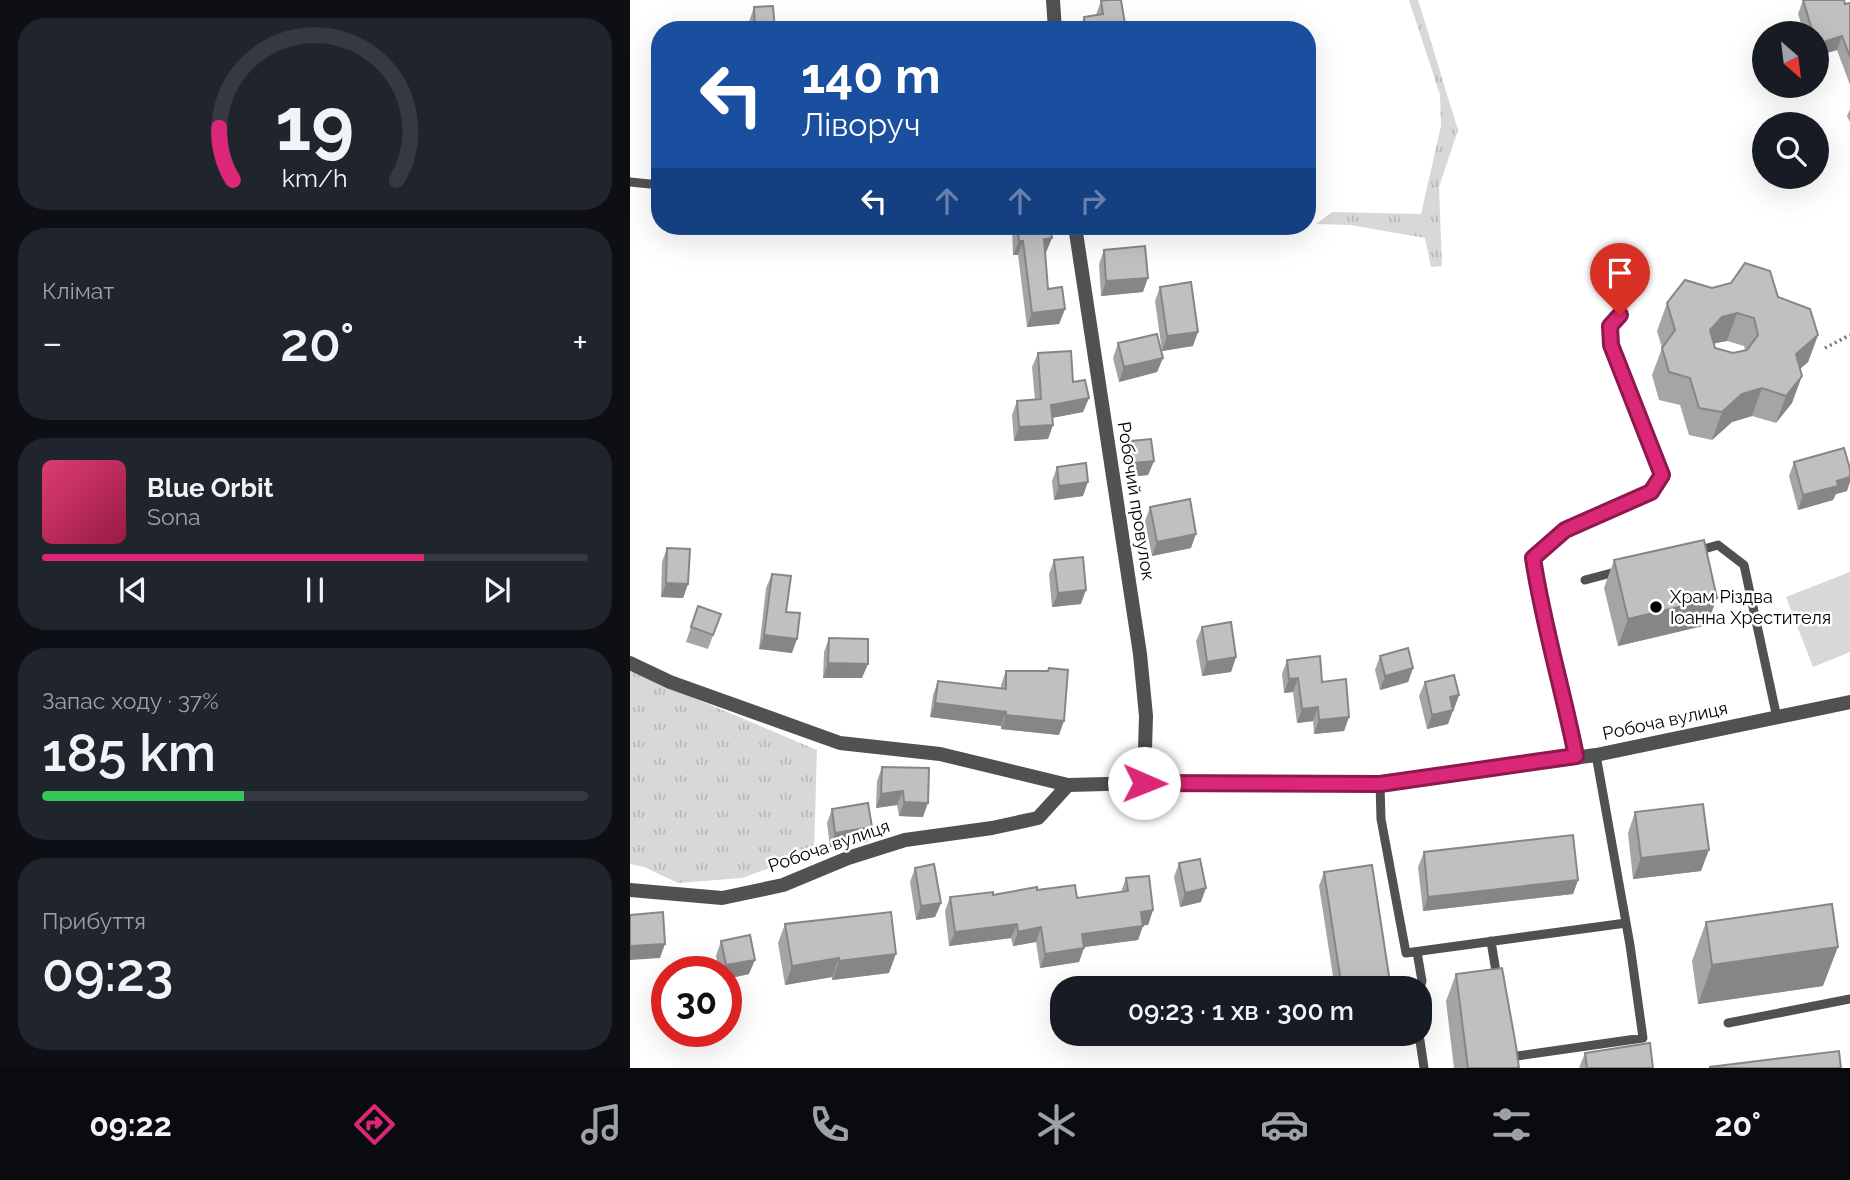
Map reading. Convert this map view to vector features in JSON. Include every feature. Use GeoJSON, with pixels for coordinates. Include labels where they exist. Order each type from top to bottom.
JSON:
{"type":"FeatureCollection","features":[{"type":"Feature","properties":{"kind":"street"},"geometry":{"type":"LineString","coordinates":[[1053,0],[1054,21]]}},
{"type":"Feature","properties":{"kind":"street","name":"Робочий провулок"},"geometry":{"type":"LineString","coordinates":[[1076,235],[1140,654],[1146,716],[1144,783]]}},
{"type":"Feature","properties":{"kind":"street","name":"Робоча вулиця"},"geometry":{"type":"LineString","coordinates":[[630,663],[670,682],[840,743],[940,754],[1068,785],[1380,784],[1596,755],[1850,702]]}},
{"type":"Feature","properties":{"kind":"street","name":"Робоча вулиця"},"geometry":{"type":"LineString","coordinates":[[630,890],[722,898],[783,885],[848,858],[905,840],[992,828],[1038,818],[1068,785]]}},
{"type":"Feature","properties":{"kind":"lane"},"geometry":{"type":"LineString","coordinates":[[630,182],[651,184]]}},
{"type":"Feature","properties":{"kind":"lane"},"geometry":{"type":"LineString","coordinates":[[1576,756],[1562,684],[1541,605],[1533,558],[1565,530],[1651,492],[1662,475],[1611,345],[1610,326],[1620,315]]}},
{"type":"Feature","properties":{"kind":"lane"},"geometry":{"type":"LineString","coordinates":[[1691,552],[1718,545],[1744,565],[1777,718]]}},
{"type":"Feature","properties":{"kind":"lane"},"geometry":{"type":"LineString","coordinates":[[1585,580],[1625,570]]}},
{"type":"Feature","properties":{"kind":"lane"},"geometry":{"type":"LineString","coordinates":[[1510,1057],[1643,1038],[1596,755]]}},
{"type":"Feature","properties":{"kind":"lane"},"geometry":{"type":"LineString","coordinates":[[1380,784],[1381,820],[1406,953],[1626,923]]}},
{"type":"Feature","properties":{"kind":"lane"},"geometry":{"type":"LineString","coordinates":[[1491,942],[1499,993]]}},
{"type":"Feature","properties":{"kind":"lane"},"geometry":{"type":"LineString","coordinates":[[1417,952],[1421,976]]}},
{"type":"Feature","properties":{"kind":"lane"},"geometry":{"type":"LineString","coordinates":[[1728,1023],[1850,999]]}},
{"type":"Feature","properties":{"kind":"lane"},"geometry":{"type":"LineString","coordinates":[[1508,1044],[1511,1068]]}},
{"type":"Feature","properties":{"kind":"lane"},"geometry":{"type":"LineString","coordinates":[[1421,1046],[1424,1068]]}},
{"type":"Feature","properties":{"kind":"path"},"geometry":{"type":"LineString","coordinates":[[1825,348],[1850,335]]}},
{"type":"Feature","properties":{"kind":"green space"},"geometry":{"type":"Polygon","coordinates":[[[1409,0],[1418,0],[1458,130],[1439,187],[1442,266],[1431,267],[1425,238],[1350,225],[1316,224],[1332,212],[1421,214],[1441,126],[1440,95],[1409,0]]]}},
{"type":"Feature","properties":{"kind":"green space"},"geometry":{"type":"Polygon","coordinates":[[[1850,572],[1850,652],[1813,667],[1786,597],[1850,572]]]}},
{"type":"Feature","properties":{"kind":"green space"},"geometry":{"type":"Polygon","coordinates":[[[630,671],[817,750],[814,852],[742,878],[678,883],[644,867],[630,864],[630,671]]]}},
{"type":"Feature","properties":{"kind":"building"},"geometry":{"type":"Polygon","coordinates":[[[1121,0],[1124,21],[1085,21],[1084,17],[1103,14],[1101,1],[1121,0]]]}},
{"type":"Feature","properties":{"kind":"building"},"geometry":{"type":"Polygon","coordinates":[[[1803,0],[1844,0],[1845,4],[1850,3],[1850,57],[1842,36],[1829,40],[1829,21],[1809,21],[1803,0]]]}},
{"type":"Feature","properties":{"kind":"building"},"geometry":{"type":"Polygon","coordinates":[[[773,6],[774,21],[755,21],[754,7],[773,6]]]}},
{"type":"Feature","properties":{"kind":"building"},"geometry":{"type":"Polygon","coordinates":[[[1018,235],[1052,235],[1052,238],[1044,239],[1048,289],[1062,287],[1065,309],[1032,313],[1023,241],[1019,241],[1018,235]]]}},
{"type":"Feature","properties":{"kind":"building"},"geometry":{"type":"Polygon","coordinates":[[[1145,246],[1148,278],[1106,281],[1104,250],[1145,246]]]}},
{"type":"Feature","properties":{"kind":"building"},"geometry":{"type":"Polygon","coordinates":[[[1745,263],[1770,271],[1778,297],[1810,309],[1818,335],[1796,354],[1802,376],[1786,396],[1762,388],[1742,394],[1722,412],[1699,408],[1690,378],[1669,372],[1662,348],[1675,330],[1667,303],[1685,280],[1712,288],[1731,283],[1745,263]],[[1737,313],[1722,317],[1710,330],[1715,348],[1733,353],[1747,350],[1758,335],[1754,318],[1737,313]]]}},
{"type":"Feature","properties":{"kind":"building"},"geometry":{"type":"Polygon","coordinates":[[[1191,282],[1198,332],[1167,336],[1160,287],[1191,282]]]}},
{"type":"Feature","properties":{"kind":"building"},"geometry":{"type":"Polygon","coordinates":[[[1157,334],[1163,358],[1124,367],[1118,343],[1157,334]]]}},
{"type":"Feature","properties":{"kind":"building"},"geometry":{"type":"Polygon","coordinates":[[[1071,351],[1073,382],[1085,380],[1089,398],[1051,405],[1053,425],[1019,427],[1017,401],[1041,399],[1038,353],[1071,351]]]}},
{"type":"Feature","properties":{"kind":"building"},"geometry":{"type":"Polygon","coordinates":[[[1151,439],[1154,461],[1134,463],[1131,441],[1151,439]]]}},
{"type":"Feature","properties":{"kind":"building"},"geometry":{"type":"Polygon","coordinates":[[[1844,448],[1850,477],[1837,481],[1838,486],[1803,495],[1794,462],[1844,448]]]}},
{"type":"Feature","properties":{"kind":"building"},"geometry":{"type":"Polygon","coordinates":[[[1086,463],[1088,482],[1059,486],[1057,467],[1086,463]]]}},
{"type":"Feature","properties":{"kind":"building"},"geometry":{"type":"Polygon","coordinates":[[[1190,499],[1196,534],[1157,542],[1150,507],[1190,499]]]}},
{"type":"Feature","properties":{"kind":"building"},"geometry":{"type":"Polygon","coordinates":[[[1704,540],[1717,598],[1628,619],[1614,560],[1704,540]]]}},
{"type":"Feature","properties":{"kind":"building"},"geometry":{"type":"Polygon","coordinates":[[[667,548],[690,549],[688,584],[666,583],[667,548]]]}},
{"type":"Feature","properties":{"kind":"building"},"geometry":{"type":"Polygon","coordinates":[[[1083,557],[1086,590],[1058,593],[1054,560],[1083,557]]]}},
{"type":"Feature","properties":{"kind":"building"},"geometry":{"type":"Polygon","coordinates":[[[772,574],[791,576],[786,612],[800,613],[797,639],[764,635],[772,574]]]}},
{"type":"Feature","properties":{"kind":"building"},"geometry":{"type":"Polygon","coordinates":[[[698,606],[721,614],[713,635],[691,627],[698,606]]]}},
{"type":"Feature","properties":{"kind":"building"},"geometry":{"type":"Polygon","coordinates":[[[1231,622],[1236,657],[1207,662],[1202,627],[1231,622]]]}},
{"type":"Feature","properties":{"kind":"building"},"geometry":{"type":"Polygon","coordinates":[[[829,638],[868,639],[868,664],[828,663],[829,638]]]}},
{"type":"Feature","properties":{"kind":"building"},"geometry":{"type":"Polygon","coordinates":[[[1408,648],[1413,668],[1385,676],[1380,656],[1408,648]]]}},
{"type":"Feature","properties":{"kind":"building"},"geometry":{"type":"Polygon","coordinates":[[[1320,656],[1322,682],[1346,679],[1349,717],[1319,720],[1318,707],[1302,709],[1298,678],[1289,679],[1287,660],[1320,656]]]}},
{"type":"Feature","properties":{"kind":"building"},"geometry":{"type":"Polygon","coordinates":[[[1049,668],[1068,670],[1064,721],[935,703],[938,681],[1006,689],[1006,671],[1048,671],[1049,668]]]}},
{"type":"Feature","properties":{"kind":"building"},"geometry":{"type":"Polygon","coordinates":[[[1454,675],[1459,695],[1450,697],[1453,710],[1432,715],[1425,682],[1454,675]]]}},
{"type":"Feature","properties":{"kind":"building"},"geometry":{"type":"Polygon","coordinates":[[[882,767],[929,768],[928,803],[904,802],[903,791],[881,794],[882,767]]]}},
{"type":"Feature","properties":{"kind":"building"},"geometry":{"type":"Polygon","coordinates":[[[868,803],[872,827],[835,833],[832,809],[868,803]]]}},
{"type":"Feature","properties":{"kind":"building"},"geometry":{"type":"Polygon","coordinates":[[[1703,804],[1709,850],[1641,858],[1635,812],[1703,804]]]}},
{"type":"Feature","properties":{"kind":"building"},"geometry":{"type":"Polygon","coordinates":[[[1573,835],[1578,880],[1428,897],[1424,852],[1573,835]]]}},
{"type":"Feature","properties":{"kind":"building"},"geometry":{"type":"Polygon","coordinates":[[[1200,859],[1206,888],[1185,893],[1179,863],[1200,859]]]}},
{"type":"Feature","properties":{"kind":"building"},"geometry":{"type":"Polygon","coordinates":[[[934,864],[941,903],[921,906],[915,868],[934,864]]]}},
{"type":"Feature","properties":{"kind":"building"},"geometry":{"type":"Polygon","coordinates":[[[1372,865],[1389,976],[1340,976],[1324,872],[1372,865]]]}},
{"type":"Feature","properties":{"kind":"building"},"geometry":{"type":"Polygon","coordinates":[[[1149,876],[1153,910],[1141,912],[1143,926],[1082,934],[1084,948],[1045,954],[1041,927],[1018,932],[1017,924],[955,932],[950,897],[993,892],[993,895],[1037,887],[1037,890],[1075,885],[1077,898],[1128,891],[1126,878],[1149,876]]]}},
{"type":"Feature","properties":{"kind":"building"},"geometry":{"type":"Polygon","coordinates":[[[1832,904],[1838,947],[1712,965],[1706,922],[1832,904]]]}},
{"type":"Feature","properties":{"kind":"building"},"geometry":{"type":"Polygon","coordinates":[[[663,912],[665,944],[630,946],[630,915],[663,912]]]}},
{"type":"Feature","properties":{"kind":"building"},"geometry":{"type":"Polygon","coordinates":[[[891,912],[896,954],[839,961],[839,958],[792,966],[785,924],[891,912]]]}},
{"type":"Feature","properties":{"kind":"building"},"geometry":{"type":"Polygon","coordinates":[[[750,935],[755,960],[742,962],[742,956],[724,956],[721,941],[750,935]]]}},
{"type":"Feature","properties":{"kind":"building"},"geometry":{"type":"Polygon","coordinates":[[[1502,968],[1519,1068],[1468,1068],[1456,974],[1502,968]]]}},
{"type":"Feature","properties":{"kind":"building"},"geometry":{"type":"Polygon","coordinates":[[[1650,1043],[1653,1068],[1587,1068],[1585,1053],[1650,1043]]]}},
{"type":"Feature","properties":{"kind":"building"},"geometry":{"type":"Polygon","coordinates":[[[1839,1051],[1841,1068],[1710,1068],[1710,1067],[1839,1051]]]}},
{"type":"Feature","properties":{"kind":"place","name":"Храм Різдва Іоанна Хрестителя"},"geometry":{"type":"Point","coordinates":[1656,607]}},
{"type":"Feature","properties":{"kind":"route"},"geometry":{"type":"LineString","coordinates":[[1144,783],[1380,784],[1576,756],[1562,684],[1541,605],[1533,558],[1565,530],[1642,498],[1651,492],[1662,475],[1611,345],[1610,326],[1620,315]]}}]}
